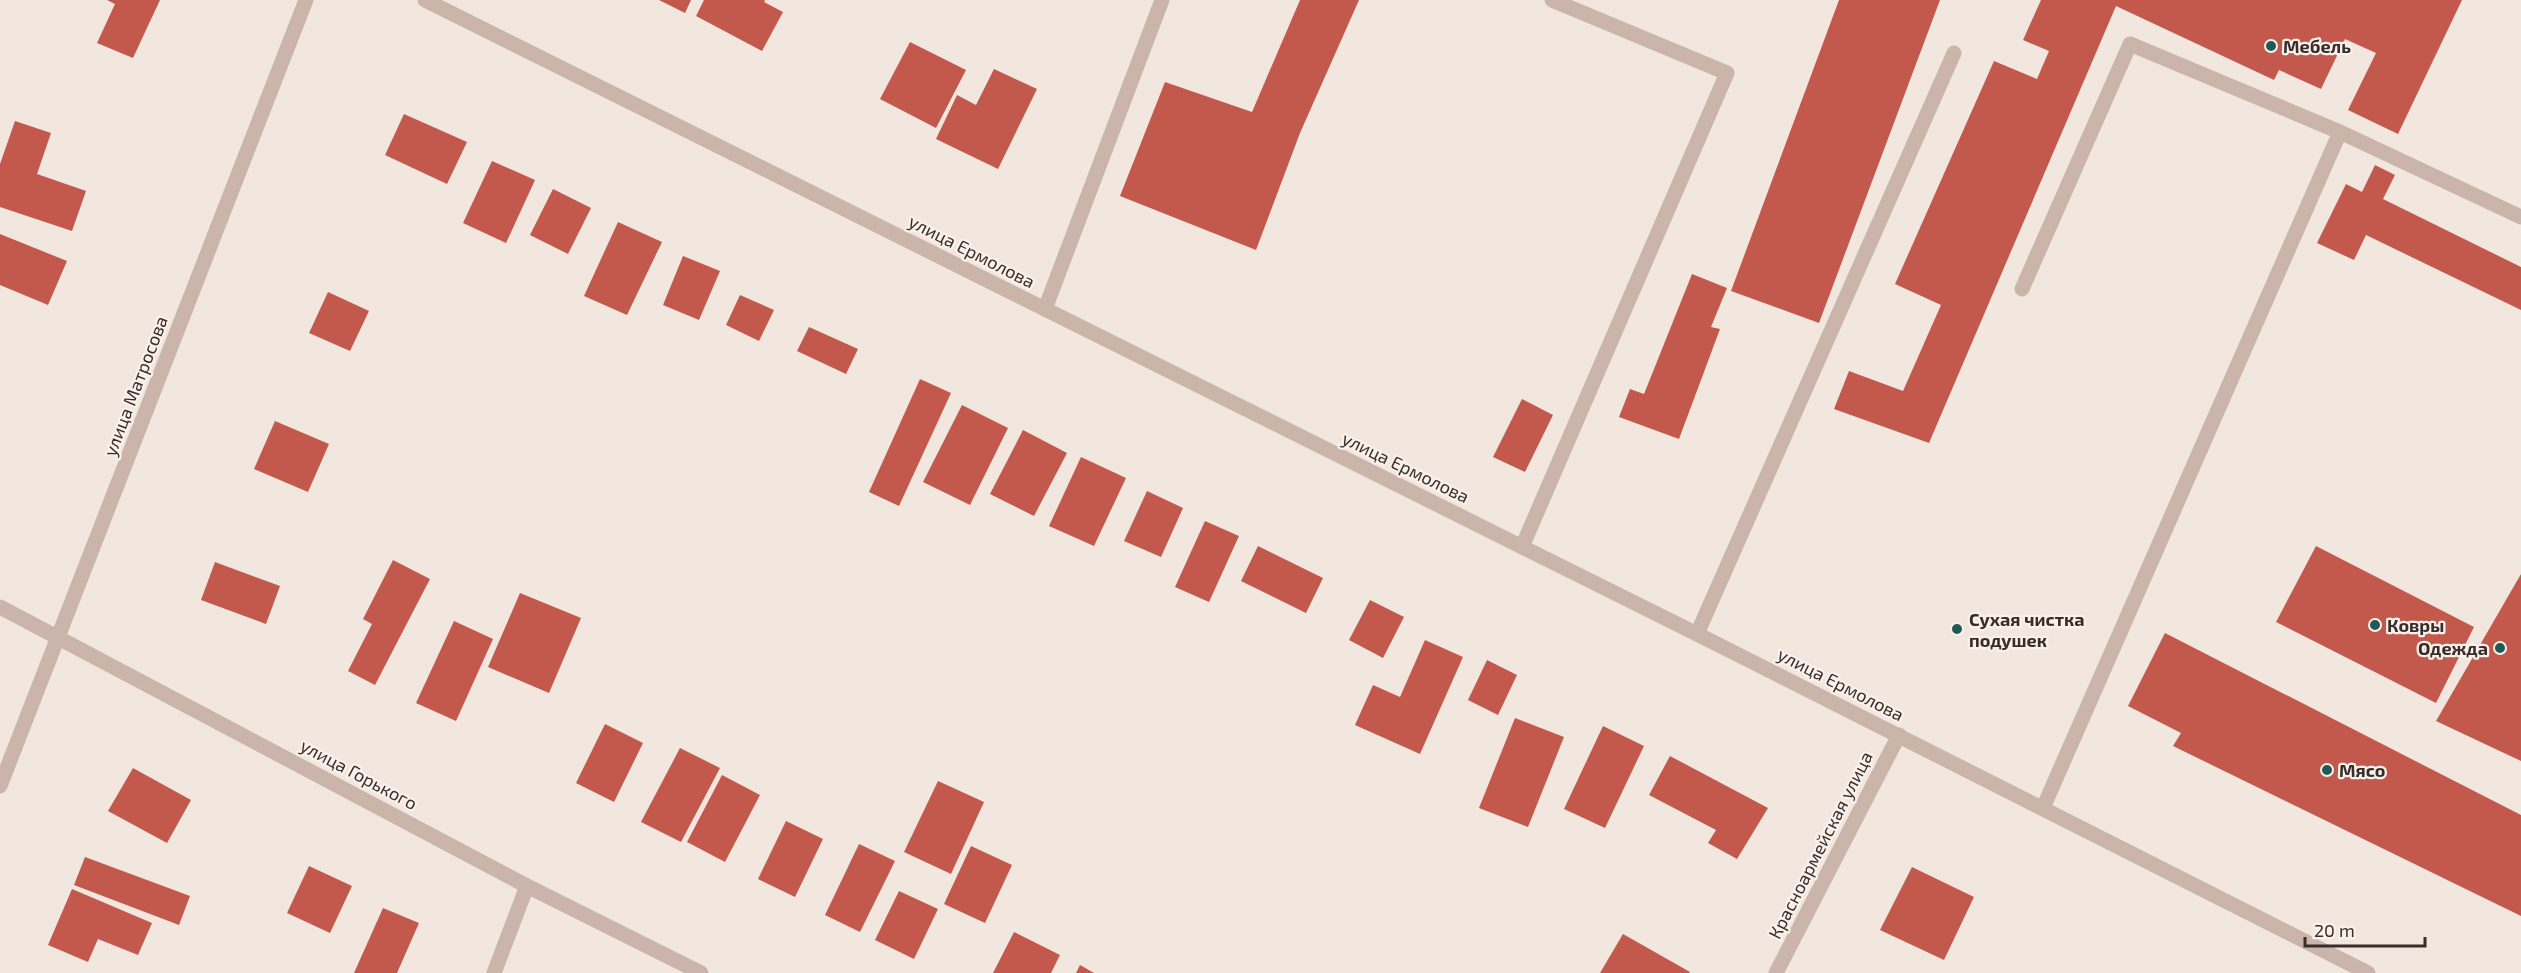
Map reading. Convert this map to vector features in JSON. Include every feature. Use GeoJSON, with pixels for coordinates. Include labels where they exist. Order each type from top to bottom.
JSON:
{"type":"FeatureCollection","features":[{"type":"Feature","properties":{"kind":"street","name":"улица Матросова"},"geometry":{"type":"LineString","coordinates":[[0,786],[306,0]]}},
{"type":"Feature","properties":{"kind":"street","name":"улица Ермолова"},"geometry":{"type":"LineString","coordinates":[[426,0],[1899,735],[2368,973]]}},
{"type":"Feature","properties":{"kind":"street"},"geometry":{"type":"LineString","coordinates":[[1046,309],[1162,0]]}},
{"type":"Feature","properties":{"kind":"street"},"geometry":{"type":"LineString","coordinates":[[1522,547],[1727,73],[1552,0]]}},
{"type":"Feature","properties":{"kind":"street"},"geometry":{"type":"LineString","coordinates":[[2022,289],[2130,44],[2340,132],[2521,217]]}},
{"type":"Feature","properties":{"kind":"street"},"geometry":{"type":"LineString","coordinates":[[1697,634],[1954,52]]}},
{"type":"Feature","properties":{"kind":"street"},"geometry":{"type":"LineString","coordinates":[[2043,808],[2340,132]]}},
{"type":"Feature","properties":{"kind":"street","name":"улица Горького"},"geometry":{"type":"LineString","coordinates":[[0,607],[59,636],[527,886],[701,973]]}},
{"type":"Feature","properties":{"kind":"street","name":"Красноармейская улица"},"geometry":{"type":"LineString","coordinates":[[1776,973],[1899,735]]}},
{"type":"Feature","properties":{"kind":"street"},"geometry":{"type":"LineString","coordinates":[[494,973],[527,886]]}},
{"type":"Feature","properties":{"kind":"building"},"geometry":{"type":"Polygon","coordinates":[[[107,0],[160,0],[133,58],[97,43],[115,4],[107,0]]]}},
{"type":"Feature","properties":{"kind":"building"},"geometry":{"type":"Polygon","coordinates":[[[659,0],[691,0],[685,13],[659,0]]]}},
{"type":"Feature","properties":{"kind":"building"},"geometry":{"type":"Polygon","coordinates":[[[704,0],[765,0],[764,2],[783,12],[762,51],[696,16],[704,0]]]}},
{"type":"Feature","properties":{"kind":"building"},"geometry":{"type":"Polygon","coordinates":[[[1300,0],[1359,0],[1300,133],[1256,250],[1120,196],[1165,82],[1252,112],[1300,0]]]}},
{"type":"Feature","properties":{"kind":"building"},"geometry":{"type":"Polygon","coordinates":[[[1839,0],[1940,0],[1819,323],[1731,291],[1839,0]]]}},
{"type":"Feature","properties":{"kind":"building"},"geometry":{"type":"Polygon","coordinates":[[[2041,0],[2462,0],[2398,134],[2348,110],[2376,53],[2345,39],[2321,89],[2279,70],[2274,80],[2116,6],[1929,443],[1834,409],[1849,371],[1903,391],[1941,305],[1895,284],[1994,61],[2037,79],[2049,51],[2023,40],[2041,0]]]}},
{"type":"Feature","properties":{"kind":"building"},"geometry":{"type":"Polygon","coordinates":[[[910,42],[966,70],[936,128],[880,99],[910,42]]]}},
{"type":"Feature","properties":{"kind":"building"},"geometry":{"type":"Polygon","coordinates":[[[994,69],[1037,89],[998,169],[936,139],[957,95],[976,105],[994,69]]]}},
{"type":"Feature","properties":{"kind":"building"},"geometry":{"type":"Polygon","coordinates":[[[404,114],[467,142],[447,184],[385,155],[404,114]]]}},
{"type":"Feature","properties":{"kind":"building"},"geometry":{"type":"Polygon","coordinates":[[[15,121],[51,133],[37,174],[86,191],[72,231],[0,207],[0,164],[15,121]]]}},
{"type":"Feature","properties":{"kind":"building"},"geometry":{"type":"Polygon","coordinates":[[[492,161],[535,180],[506,243],[463,223],[492,161]]]}},
{"type":"Feature","properties":{"kind":"building"},"geometry":{"type":"Polygon","coordinates":[[[2375,165],[2395,175],[2383,199],[2521,267],[2521,310],[2366,235],[2354,260],[2317,243],[2346,184],[2362,192],[2375,165]]]}},
{"type":"Feature","properties":{"kind":"building"},"geometry":{"type":"Polygon","coordinates":[[[553,189],[591,208],[568,254],[530,235],[553,189]]]}},
{"type":"Feature","properties":{"kind":"building"},"geometry":{"type":"Polygon","coordinates":[[[618,222],[662,242],[627,315],[584,296],[618,222]]]}},
{"type":"Feature","properties":{"kind":"building"},"geometry":{"type":"Polygon","coordinates":[[[0,234],[67,261],[48,305],[0,285],[0,234]]]}},
{"type":"Feature","properties":{"kind":"building"},"geometry":{"type":"Polygon","coordinates":[[[683,256],[720,271],[699,320],[663,305],[683,256]]]}},
{"type":"Feature","properties":{"kind":"building"},"geometry":{"type":"Polygon","coordinates":[[[1692,274],[1727,288],[1711,327],[1720,329],[1679,439],[1619,417],[1630,389],[1644,394],[1692,274]]]}},
{"type":"Feature","properties":{"kind":"building"},"geometry":{"type":"Polygon","coordinates":[[[328,292],[369,311],[350,351],[309,333],[328,292]]]}},
{"type":"Feature","properties":{"kind":"building"},"geometry":{"type":"Polygon","coordinates":[[[740,295],[774,310],[759,341],[726,325],[740,295]]]}},
{"type":"Feature","properties":{"kind":"building"},"geometry":{"type":"Polygon","coordinates":[[[809,327],[858,349],[846,374],[797,351],[809,327]]]}},
{"type":"Feature","properties":{"kind":"building"},"geometry":{"type":"Polygon","coordinates":[[[920,379],[951,393],[899,506],[869,492],[920,379]]]}},
{"type":"Feature","properties":{"kind":"building"},"geometry":{"type":"Polygon","coordinates":[[[1522,399],[1553,415],[1525,472],[1493,457],[1522,399]]]}},
{"type":"Feature","properties":{"kind":"building"},"geometry":{"type":"Polygon","coordinates":[[[962,405],[1008,428],[970,505],[923,482],[962,405]]]}},
{"type":"Feature","properties":{"kind":"building"},"geometry":{"type":"Polygon","coordinates":[[[275,421],[329,444],[308,492],[254,469],[275,421]]]}},
{"type":"Feature","properties":{"kind":"building"},"geometry":{"type":"Polygon","coordinates":[[[1023,430],[1067,453],[1034,516],[990,494],[1023,430]]]}},
{"type":"Feature","properties":{"kind":"building"},"geometry":{"type":"Polygon","coordinates":[[[1081,457],[1126,478],[1094,546],[1049,526],[1081,457]]]}},
{"type":"Feature","properties":{"kind":"building"},"geometry":{"type":"Polygon","coordinates":[[[1147,491],[1183,508],[1161,557],[1124,541],[1147,491]]]}},
{"type":"Feature","properties":{"kind":"building"},"geometry":{"type":"Polygon","coordinates":[[[1205,521],[1239,536],[1209,602],[1175,587],[1205,521]]]}},
{"type":"Feature","properties":{"kind":"building"},"geometry":{"type":"Polygon","coordinates":[[[1258,546],[1323,578],[1306,613],[1241,581],[1258,546]]]}},
{"type":"Feature","properties":{"kind":"building","name":"Ковры"},"geometry":{"type":"Polygon","coordinates":[[[2316,546],[2474,627],[2436,703],[2276,622],[2316,546]]]}},
{"type":"Feature","properties":{"kind":"building"},"geometry":{"type":"Polygon","coordinates":[[[393,560],[430,579],[375,685],[348,671],[372,624],[363,619],[393,560]]]}},
{"type":"Feature","properties":{"kind":"building"},"geometry":{"type":"Polygon","coordinates":[[[215,562],[280,586],[266,624],[201,600],[215,562]]]}},
{"type":"Feature","properties":{"kind":"building","name":"Одежда"},"geometry":{"type":"Polygon","coordinates":[[[2521,574],[2521,761],[2436,721],[2521,574]]]}},
{"type":"Feature","properties":{"kind":"building"},"geometry":{"type":"Polygon","coordinates":[[[520,593],[581,618],[549,693],[488,667],[520,593]]]}},
{"type":"Feature","properties":{"kind":"building"},"geometry":{"type":"Polygon","coordinates":[[[1370,600],[1404,617],[1383,658],[1349,640],[1370,600]]]}},
{"type":"Feature","properties":{"kind":"building"},"geometry":{"type":"Polygon","coordinates":[[[454,621],[493,639],[456,721],[416,703],[454,621]]]}},
{"type":"Feature","properties":{"kind":"building","name":"Мясо"},"geometry":{"type":"Polygon","coordinates":[[[2165,633],[2521,815],[2521,916],[2173,746],[2181,733],[2128,706],[2165,633]]]}},
{"type":"Feature","properties":{"kind":"building"},"geometry":{"type":"Polygon","coordinates":[[[1425,640],[1463,657],[1420,754],[1355,725],[1373,685],[1400,697],[1425,640]]]}},
{"type":"Feature","properties":{"kind":"building"},"geometry":{"type":"Polygon","coordinates":[[[1487,660],[1517,675],[1498,715],[1468,700],[1487,660]]]}},
{"type":"Feature","properties":{"kind":"building"},"geometry":{"type":"Polygon","coordinates":[[[1515,718],[1564,737],[1528,827],[1479,808],[1515,718]]]}},
{"type":"Feature","properties":{"kind":"building"},"geometry":{"type":"Polygon","coordinates":[[[605,724],[643,743],[614,802],[576,783],[605,724]]]}},
{"type":"Feature","properties":{"kind":"building"},"geometry":{"type":"Polygon","coordinates":[[[1603,726],[1644,746],[1605,828],[1564,809],[1603,726]]]}},
{"type":"Feature","properties":{"kind":"building"},"geometry":{"type":"Polygon","coordinates":[[[680,748],[720,768],[681,842],[641,822],[680,748]]]}},
{"type":"Feature","properties":{"kind":"building"},"geometry":{"type":"Polygon","coordinates":[[[1670,756],[1768,808],[1737,859],[1708,843],[1716,830],[1649,795],[1670,756]]]}},
{"type":"Feature","properties":{"kind":"building"},"geometry":{"type":"Polygon","coordinates":[[[133,768],[191,800],[167,843],[108,811],[133,768]]]}},
{"type":"Feature","properties":{"kind":"building"},"geometry":{"type":"Polygon","coordinates":[[[722,775],[760,795],[725,862],[687,842],[722,775]]]}},
{"type":"Feature","properties":{"kind":"building"},"geometry":{"type":"Polygon","coordinates":[[[938,781],[984,802],[951,874],[904,852],[938,781]]]}},
{"type":"Feature","properties":{"kind":"building"},"geometry":{"type":"Polygon","coordinates":[[[786,821],[823,839],[795,897],[758,879],[786,821]]]}},
{"type":"Feature","properties":{"kind":"building"},"geometry":{"type":"Polygon","coordinates":[[[859,844],[895,861],[860,932],[825,915],[859,844]]]}},
{"type":"Feature","properties":{"kind":"building"},"geometry":{"type":"Polygon","coordinates":[[[971,846],[1012,865],[985,923],[944,904],[971,846]]]}},
{"type":"Feature","properties":{"kind":"building"},"geometry":{"type":"Polygon","coordinates":[[[85,857],[190,896],[179,925],[74,885],[85,857]]]}},
{"type":"Feature","properties":{"kind":"building"},"geometry":{"type":"Polygon","coordinates":[[[309,866],[352,886],[330,933],[287,913],[309,866]]]}},
{"type":"Feature","properties":{"kind":"building"},"geometry":{"type":"Polygon","coordinates":[[[1912,867],[1974,897],[1944,960],[1880,930],[1912,867]]]}},
{"type":"Feature","properties":{"kind":"building"},"geometry":{"type":"Polygon","coordinates":[[[72,889],[152,923],[138,955],[98,939],[88,962],[48,945],[72,889]]]}},
{"type":"Feature","properties":{"kind":"building"},"geometry":{"type":"Polygon","coordinates":[[[899,891],[938,909],[914,959],[875,940],[899,891]]]}},
{"type":"Feature","properties":{"kind":"building"},"geometry":{"type":"Polygon","coordinates":[[[383,908],[419,923],[397,973],[354,973],[383,908]]]}},
{"type":"Feature","properties":{"kind":"building"},"geometry":{"type":"Polygon","coordinates":[[[1014,932],[1060,955],[1051,973],[993,973],[1014,932]]]}},
{"type":"Feature","properties":{"kind":"building"},"geometry":{"type":"Polygon","coordinates":[[[1623,934],[1690,972],[1600,973],[1623,934]]]}},
{"type":"Feature","properties":{"kind":"building"},"geometry":{"type":"Polygon","coordinates":[[[1080,965],[1094,973],[1076,973],[1080,965]]]}},
{"type":"Feature","properties":{"kind":"place","name":"Мебель"},"geometry":{"type":"Point","coordinates":[2271,46]}},
{"type":"Feature","properties":{"kind":"place","name":"Ковры"},"geometry":{"type":"Point","coordinates":[2375,625]}},
{"type":"Feature","properties":{"kind":"place","name":"Сухая чистка подушек"},"geometry":{"type":"Point","coordinates":[1957,629]}},
{"type":"Feature","properties":{"kind":"place","name":"Одежда"},"geometry":{"type":"Point","coordinates":[2500,648]}},
{"type":"Feature","properties":{"kind":"place","name":"Мясо"},"geometry":{"type":"Point","coordinates":[2327,770]}}]}
